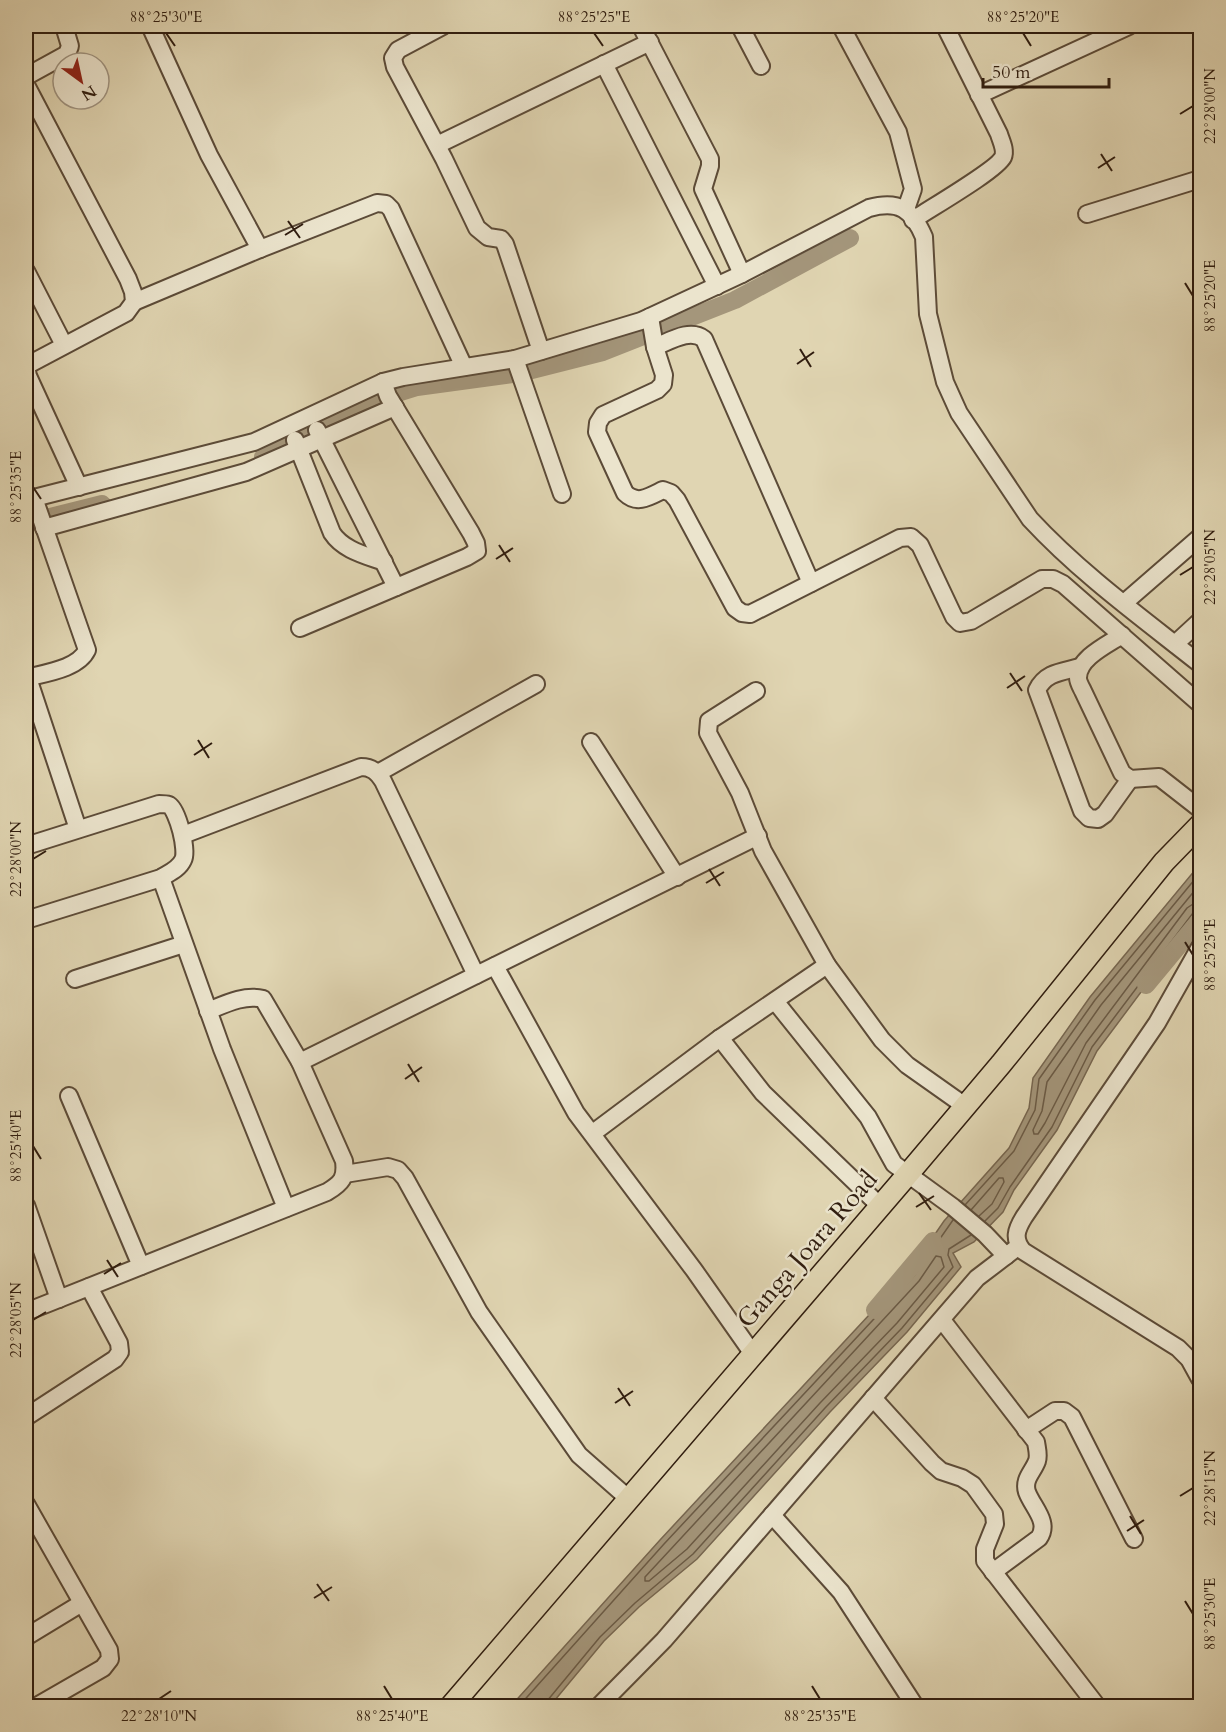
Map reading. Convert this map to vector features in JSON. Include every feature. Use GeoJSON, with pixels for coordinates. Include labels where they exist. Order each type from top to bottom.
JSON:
{"type":"FeatureCollection","features":[{"type":"Feature","properties":{"kind":"main road","name":"Ganga Joara Road"},"geometry":{"type":"LineString","coordinates":[[452,1707],[908,1174],[1164,862],[1200,825]]}},
{"type":"Feature","properties":{"kind":"street"},"geometry":{"type":"LineString","coordinates":[[64,26],[70,46],[67,54],[27,76],[26,83],[128,279],[134,302]]}},
{"type":"Feature","properties":{"kind":"street"},"geometry":{"type":"LineString","coordinates":[[443,26],[398,50],[393,58],[395,67],[437,145],[477,228],[488,237],[501,239],[505,244],[541,351]]}},
{"type":"Feature","properties":{"kind":"street"},"geometry":{"type":"LineString","coordinates":[[641,26],[710,159],[703,189],[742,274]]}},
{"type":"Feature","properties":{"kind":"street"},"geometry":{"type":"LineString","coordinates":[[741,26],[761,66]]}},
{"type":"Feature","properties":{"kind":"street"},"geometry":{"type":"LineString","coordinates":[[841,26],[898,132],[913,189],[910,214]]}},
{"type":"Feature","properties":{"kind":"street"},"geometry":{"type":"LineString","coordinates":[[910,214],[992,169],[1003,157],[1004,148],[999,134],[945,26]]}},
{"type":"Feature","properties":{"kind":"street"},"geometry":{"type":"LineString","coordinates":[[979,94],[1129,26]]}},
{"type":"Feature","properties":{"kind":"street"},"geometry":{"type":"LineString","coordinates":[[152,30],[206,148],[260,249]]}},
{"type":"Feature","properties":{"kind":"street"},"geometry":{"type":"LineString","coordinates":[[437,145],[650,42]]}},
{"type":"Feature","properties":{"kind":"street"},"geometry":{"type":"LineString","coordinates":[[604,64],[717,286]]}},
{"type":"Feature","properties":{"kind":"street"},"geometry":{"type":"LineString","coordinates":[[1088,214],[1200,179]]}},
{"type":"Feature","properties":{"kind":"street"},"geometry":{"type":"LineString","coordinates":[[79,487],[27,376],[26,366],[30,362],[126,313],[134,302],[377,203],[386,204],[391,209],[464,367]]}},
{"type":"Feature","properties":{"kind":"street"},"geometry":{"type":"LineString","coordinates":[[36,511],[79,487],[254,442],[293,438],[316,428],[383,382],[515,359],[650,317],[742,274],[869,208],[884,204],[895,205],[910,214],[924,237],[928,314],[945,382],[958,413],[1029,519],[1065,556],[1200,664]]}},
{"type":"Feature","properties":{"kind":"street"},"geometry":{"type":"LineString","coordinates":[[26,271],[64,345]]}},
{"type":"Feature","properties":{"kind":"street"},"geometry":{"type":"LineString","coordinates":[[650,317],[655,347],[664,375],[663,384],[657,390],[603,415],[598,423],[597,432],[625,493],[631,499],[639,501],[663,490],[671,493],[677,500],[735,608],[750,614],[900,538],[912,537],[920,545],[954,617],[960,623],[971,621],[1042,579],[1053,579],[1063,584],[1200,705]]}},
{"type":"Feature","properties":{"kind":"street"},"geometry":{"type":"LineString","coordinates":[[655,347],[688,334],[698,334],[704,339],[811,583]]}},
{"type":"Feature","properties":{"kind":"street"},"geometry":{"type":"LineString","coordinates":[[515,359],[561,494]]}},
{"type":"Feature","properties":{"kind":"street"},"geometry":{"type":"LineString","coordinates":[[300,628],[477,551],[471,533],[395,407],[383,382]]}},
{"type":"Feature","properties":{"kind":"street"},"geometry":{"type":"LineString","coordinates":[[36,511],[232,476],[293,438],[316,428],[395,407]]}},
{"type":"Feature","properties":{"kind":"street"},"geometry":{"type":"LineString","coordinates":[[316,428],[396,587]]}},
{"type":"Feature","properties":{"kind":"street"},"geometry":{"type":"LineString","coordinates":[[293,438],[337,541],[345,547],[384,562]]}},
{"type":"Feature","properties":{"kind":"street"},"geometry":{"type":"LineString","coordinates":[[36,511],[87,650],[83,658],[71,665],[26,676],[78,829]]}},
{"type":"Feature","properties":{"kind":"street"},"geometry":{"type":"LineString","coordinates":[[1124,603],[1200,537]]}},
{"type":"Feature","properties":{"kind":"street"},"geometry":{"type":"LineString","coordinates":[[1175,644],[1200,621]]}},
{"type":"Feature","properties":{"kind":"street"},"geometry":{"type":"LineString","coordinates":[[1122,635],[1087,659],[1080,667],[1078,679],[1083,691],[1122,773],[1130,779],[1159,777],[1200,809]]}},
{"type":"Feature","properties":{"kind":"street"},"geometry":{"type":"LineString","coordinates":[[1080,667],[1054,674],[1041,681],[1036,690],[1082,811],[1089,818],[1098,819],[1105,814],[1130,779]]}},
{"type":"Feature","properties":{"kind":"street"},"geometry":{"type":"LineString","coordinates":[[378,773],[536,684]]}},
{"type":"Feature","properties":{"kind":"street"},"geometry":{"type":"LineString","coordinates":[[756,691],[710,721],[708,733],[740,793],[763,851],[827,965],[882,1040],[908,1065],[965,1106]]}},
{"type":"Feature","properties":{"kind":"street"},"geometry":{"type":"LineString","coordinates":[[591,742],[677,877]]}},
{"type":"Feature","properties":{"kind":"street"},"geometry":{"type":"LineString","coordinates":[[183,835],[361,766],[369,767],[378,773],[476,975]]}},
{"type":"Feature","properties":{"kind":"street"},"geometry":{"type":"LineString","coordinates":[[26,846],[159,804],[168,804],[172,808],[183,835],[185,858],[179,867],[160,878],[26,916]]}},
{"type":"Feature","properties":{"kind":"street"},"geometry":{"type":"LineString","coordinates":[[300,1062],[758,836]]}},
{"type":"Feature","properties":{"kind":"street"},"geometry":{"type":"LineString","coordinates":[[160,878],[208,1011],[286,1208]]}},
{"type":"Feature","properties":{"kind":"street"},"geometry":{"type":"LineString","coordinates":[[75,979],[184,944]]}},
{"type":"Feature","properties":{"kind":"street"},"geometry":{"type":"LineString","coordinates":[[599,1707],[615,1700],[664,1640],[977,1278],[1013,1251],[1017,1228],[1157,1023],[1198,958]]}},
{"type":"Feature","properties":{"kind":"street"},"geometry":{"type":"LineString","coordinates":[[593,1133],[720,1038],[827,965]]}},
{"type":"Feature","properties":{"kind":"street"},"geometry":{"type":"LineString","coordinates":[[495,966],[576,1113],[694,1270],[753,1354]]}},
{"type":"Feature","properties":{"kind":"street"},"geometry":{"type":"LineString","coordinates":[[26,1312],[340,1185],[345,1174],[344,1161],[300,1062],[263,999],[255,996],[240,999],[208,1011]]}},
{"type":"Feature","properties":{"kind":"street"},"geometry":{"type":"LineString","coordinates":[[775,1001],[868,1117],[894,1164],[953,1207],[985,1234],[1013,1251],[1023,1251],[1178,1348],[1195,1356],[1200,1379]]}},
{"type":"Feature","properties":{"kind":"street"},"geometry":{"type":"LineString","coordinates":[[720,1038],[772,1102],[880,1206]]}},
{"type":"Feature","properties":{"kind":"street"},"geometry":{"type":"LineString","coordinates":[[69,1096],[141,1266]]}},
{"type":"Feature","properties":{"kind":"street"},"geometry":{"type":"LineString","coordinates":[[345,1174],[388,1167],[398,1170],[405,1178],[479,1312],[579,1455],[629,1499]]}},
{"type":"Feature","properties":{"kind":"street"},"geometry":{"type":"LineString","coordinates":[[26,1205],[59,1299]]}},
{"type":"Feature","properties":{"kind":"street"},"geometry":{"type":"LineString","coordinates":[[26,1417],[115,1359],[120,1352],[118,1343],[89,1287]]}},
{"type":"Feature","properties":{"kind":"street"},"geometry":{"type":"LineString","coordinates":[[942,1320],[1036,1443],[1038,1453],[1036,1463],[1026,1479],[1026,1490],[1044,1524],[1043,1532],[1039,1538],[993,1572]]}},
{"type":"Feature","properties":{"kind":"street"},"geometry":{"type":"LineString","coordinates":[[873,1398],[941,1471],[962,1478],[973,1485],[994,1514],[995,1524],[985,1549],[986,1561],[1097,1707]]}},
{"type":"Feature","properties":{"kind":"street"},"geometry":{"type":"LineString","coordinates":[[1026,1430],[1056,1411],[1064,1411],[1072,1418],[1134,1539]]}},
{"type":"Feature","properties":{"kind":"street"},"geometry":{"type":"LineString","coordinates":[[26,1504],[109,1650],[110,1659],[103,1668],[37,1707]]}},
{"type":"Feature","properties":{"kind":"street"},"geometry":{"type":"LineString","coordinates":[[772,1515],[841,1592],[915,1707]]}},
{"type":"Feature","properties":{"kind":"street"},"geometry":{"type":"LineString","coordinates":[[26,1637],[82,1602]]}},
{"type":"Feature","properties":{"kind":"water"},"geometry":{"type":"Polygon","coordinates":[[[1200,864],[1200,913],[1097,1051],[1057,1130],[1014,1190],[1003,1212],[974,1242],[953,1253],[961,1267],[907,1332],[830,1412],[697,1559],[639,1607],[604,1641],[550,1706],[511,1706],[660,1540],[909,1272],[944,1221],[1009,1148],[1029,1108],[1033,1078],[1090,997],[1200,864]]]}},
{"type":"Feature","properties":{"kind":"waterway"},"geometry":{"type":"LineString","coordinates":[[263,457],[388,396],[417,387],[520,373],[603,352],[735,300],[850,238]]}},
{"type":"Feature","properties":{"kind":"waterway"},"geometry":{"type":"LineString","coordinates":[[26,523],[102,504]]}},
{"type":"Feature","properties":{"kind":"waterway"},"geometry":{"type":"LineString","coordinates":[[1146,985],[1200,920]]}},
{"type":"Feature","properties":{"kind":"waterway"},"geometry":{"type":"LineString","coordinates":[[875,1310],[933,1241]]}}]}
